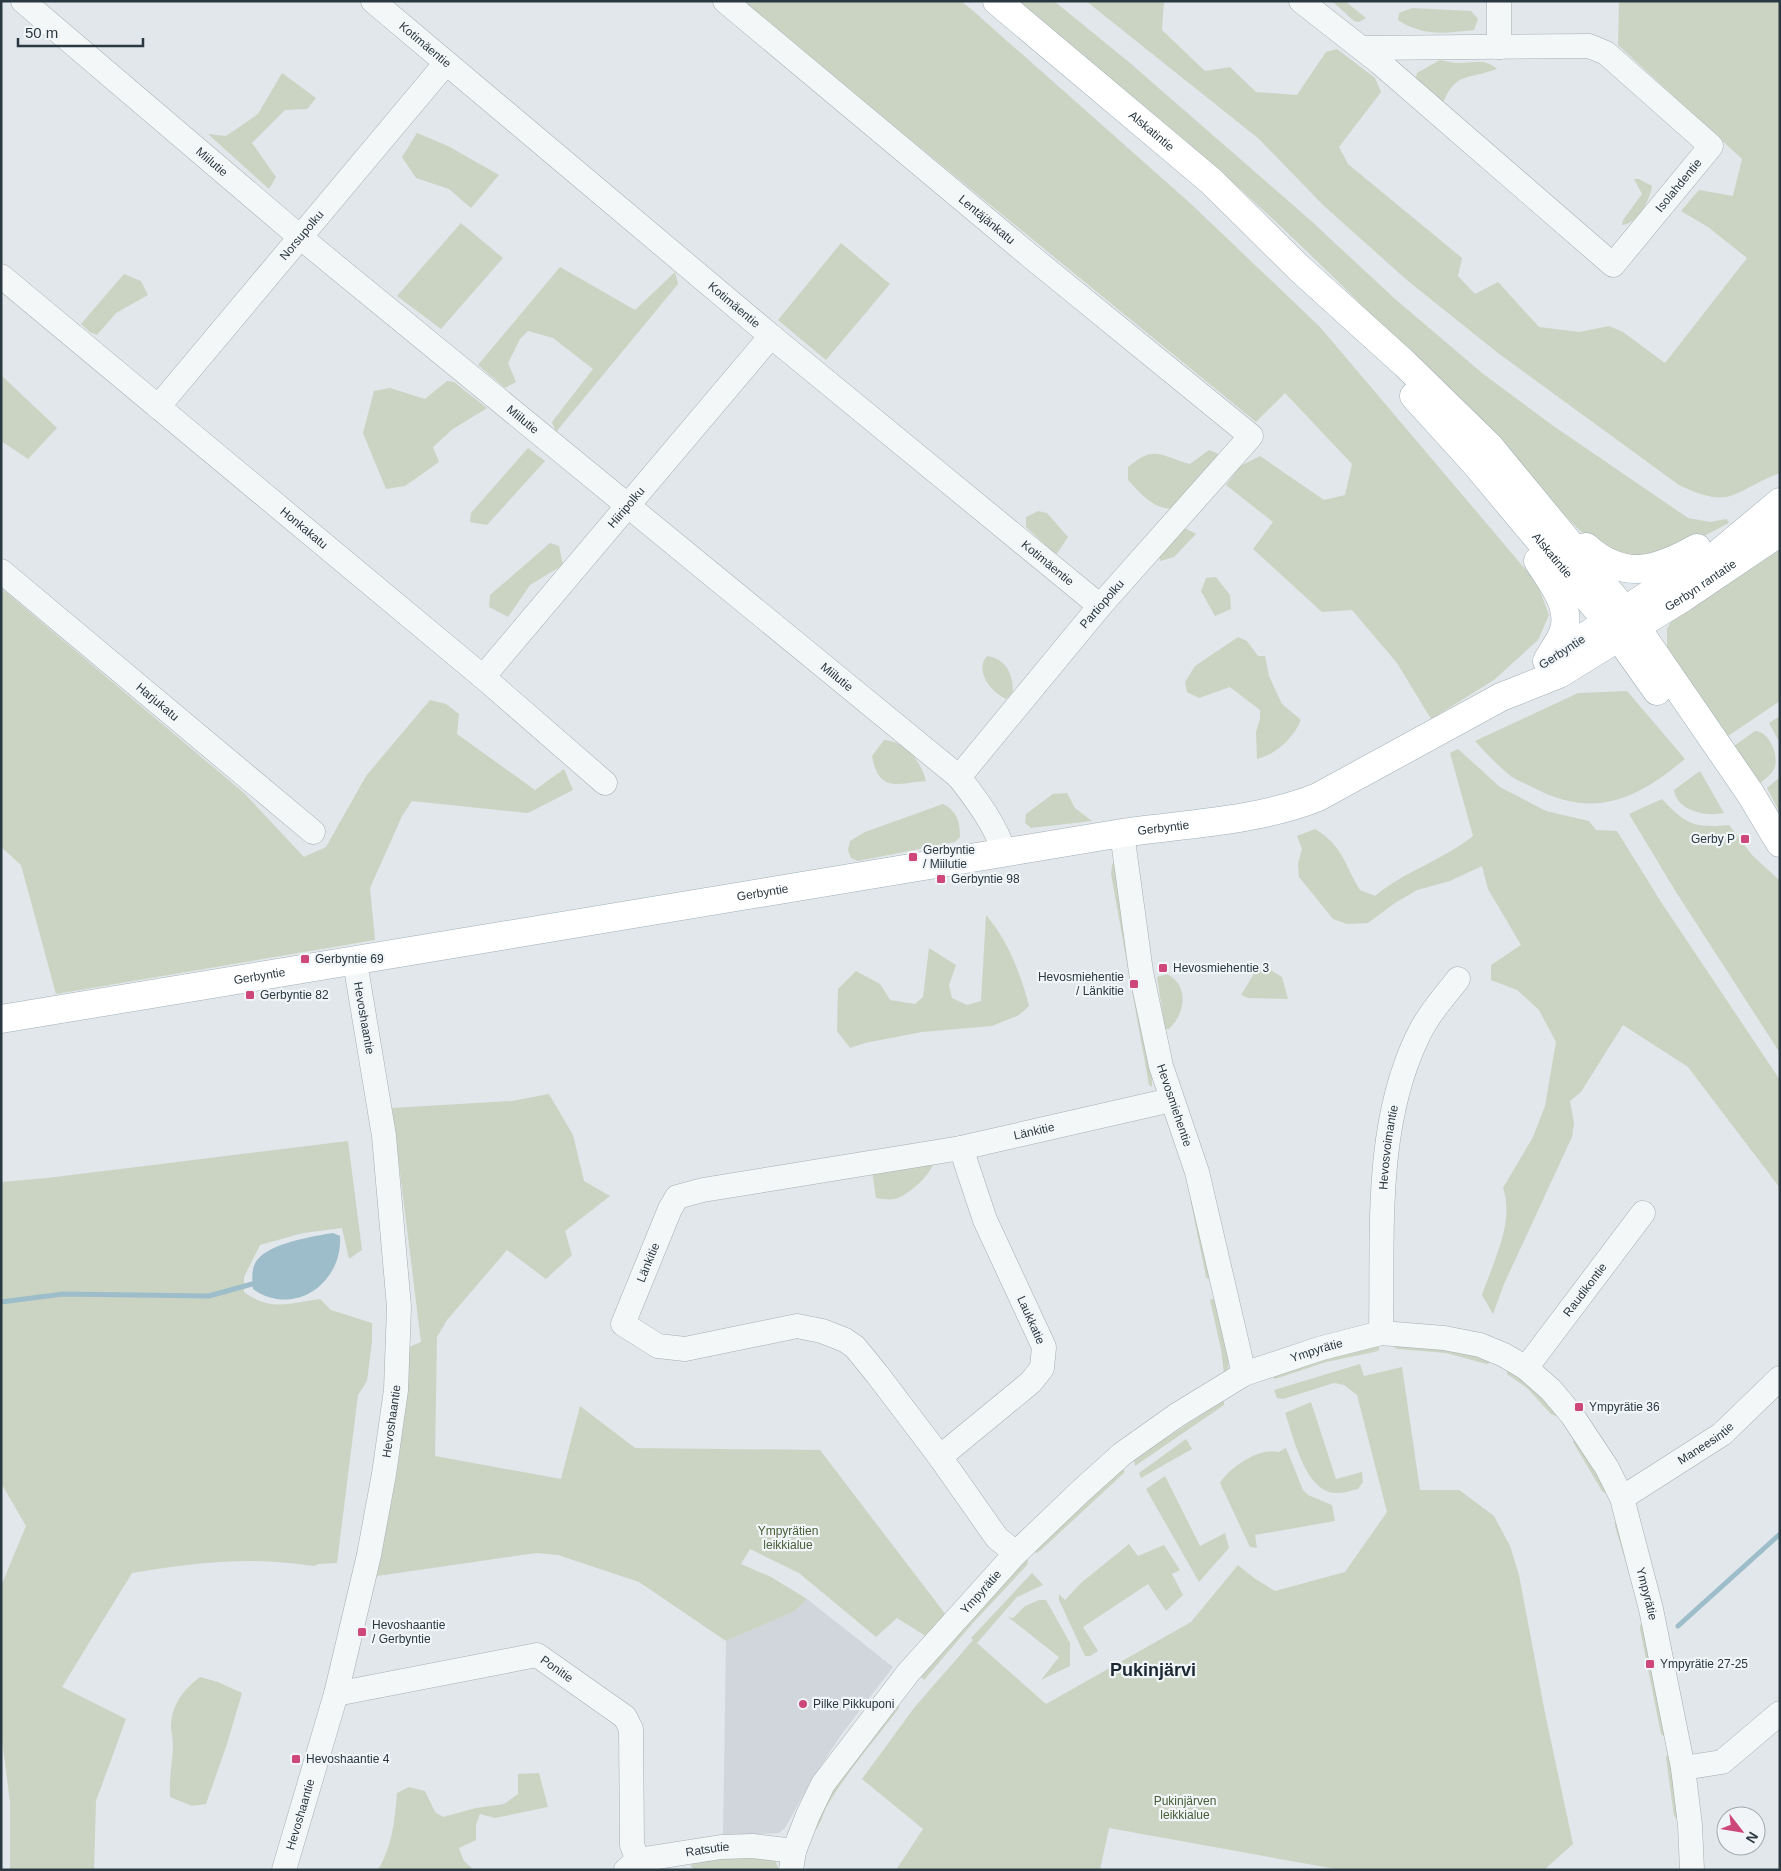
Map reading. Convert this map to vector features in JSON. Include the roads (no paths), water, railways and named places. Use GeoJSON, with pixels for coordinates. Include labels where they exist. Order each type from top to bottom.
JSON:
{"type":"FeatureCollection","features":[{"type":"Feature","properties":{"kind":"main road","name":"Alskatintie"},"geometry":{"type":"LineString","coordinates":[[997,1],[1212,181],[1300,269],[1405,364],[1489,446],[1546,514],[1622,624],[1751,826],[1780,863]]}},
{"type":"Feature","properties":{"kind":"main road","name":"Alskatintie"},"geometry":{"type":"LineString","coordinates":[[1300,269],[1468,456],[1516,515],[1622,624],[1750,793],[1780,843]]}},
{"type":"Feature","properties":{"kind":"main road","name":"Gerbyn rantatie"},"geometry":{"type":"LineString","coordinates":[[1622,624],[1719,553],[1768,528],[1780,502]]}},
{"type":"Feature","properties":{"kind":"main road"},"geometry":{"type":"LineString","coordinates":[[1546,514],[1594,555],[1615,567],[1645,569],[1676,560],[1705,544],[1768,528]]}},
{"type":"Feature","properties":{"kind":"main road"},"geometry":{"type":"LineString","coordinates":[[1516,515],[1528,545],[1557,591],[1566,612],[1564,632],[1547,661]]}},
{"type":"Feature","properties":{"kind":"main road","name":"Gerbyntie"},"geometry":{"type":"LineString","coordinates":[[1501,697],[1547,661],[1622,624]]}},
{"type":"Feature","properties":{"kind":"main road","name":"Gerbyntie"},"geometry":{"type":"LineString","coordinates":[[1,1019],[355,962],[1122,833],[1231,818],[1298,805],[1332,789],[1501,697],[1559,674],[1622,624]]}},
{"type":"Feature","properties":{"kind":"street","name":"Miilutie"},"geometry":{"type":"LineString","coordinates":[[23,1],[300,237],[959,777],[986,811],[999,835],[1005,854]]}},
{"type":"Feature","properties":{"kind":"street","name":"Kotimäentie"},"geometry":{"type":"LineString","coordinates":[[373,1],[771,336],[1100,606]]}},
{"type":"Feature","properties":{"kind":"street","name":"Lentäjänkatu"},"geometry":{"type":"LineString","coordinates":[[725,1],[1029,255],[1251,436]]}},
{"type":"Feature","properties":{"kind":"street","name":"Isolahdentie"},"geometry":{"type":"LineString","coordinates":[[1301,1],[1362,48],[1613,265],[1710,146],[1606,53],[1589,46],[1362,48]]}},
{"type":"Feature","properties":{"kind":"street"},"geometry":{"type":"LineString","coordinates":[[1498,46],[1499,1]]}},
{"type":"Feature","properties":{"kind":"street","name":"Norsupolku"},"geometry":{"type":"LineString","coordinates":[[158,407],[446,63]]}},
{"type":"Feature","properties":{"kind":"street","name":"Honkakatu"},"geometry":{"type":"LineString","coordinates":[[1,276],[483,678],[605,783]]}},
{"type":"Feature","properties":{"kind":"street","name":"Hiiripolku"},"geometry":{"type":"LineString","coordinates":[[483,678],[771,336]]}},
{"type":"Feature","properties":{"kind":"street","name":"Partiopolku"},"geometry":{"type":"LineString","coordinates":[[959,777],[1100,606],[1251,436]]}},
{"type":"Feature","properties":{"kind":"street","name":"Harjukatu"},"geometry":{"type":"LineString","coordinates":[[1,572],[313,832]]}},
{"type":"Feature","properties":{"kind":"street","name":"Hevosmiehentie"},"geometry":{"type":"LineString","coordinates":[[1122,833],[1140,972],[1171,1100],[1197,1172],[1244,1374]]}},
{"type":"Feature","properties":{"kind":"street","name":"Hevoshaantie"},"geometry":{"type":"LineString","coordinates":[[284,1870],[336,1694],[369,1555],[384,1474],[396,1390],[399,1307],[384,1136],[355,962]]}},
{"type":"Feature","properties":{"kind":"street","name":"Hevosvoimantie"},"geometry":{"type":"LineString","coordinates":[[1381,1333],[1385,1165],[1393,1110],[1399,1083],[1417,1038],[1430,1014],[1458,979]]}},
{"type":"Feature","properties":{"kind":"street","name":"Länkitie"},"geometry":{"type":"LineString","coordinates":[[1016,1553],[997,1538],[940,1457],[860,1354],[845,1340],[822,1331],[797,1326],[685,1349],[658,1346],[623,1324],[670,1209],[677,1197],[703,1190],[961,1148],[1171,1100]]}},
{"type":"Feature","properties":{"kind":"street","name":"Laukkatie"},"geometry":{"type":"LineString","coordinates":[[940,1457],[1031,1382],[1042,1368],[1044,1347],[985,1220],[961,1148]]}},
{"type":"Feature","properties":{"kind":"street","name":"Raudikontie"},"geometry":{"type":"LineString","coordinates":[[1526,1368],[1643,1213]]}},
{"type":"Feature","properties":{"kind":"street","name":"Ympyrätie"},"geometry":{"type":"LineString","coordinates":[[793,1860],[808,1815],[823,1784],[908,1673],[1016,1553],[1122,1454],[1177,1415],[1244,1374],[1322,1348],[1381,1333],[1444,1338],[1480,1345],[1504,1355],[1526,1368],[1551,1390],[1579,1424],[1607,1468],[1622,1498],[1651,1609],[1683,1768],[1690,1825],[1692,1870]]}},
{"type":"Feature","properties":{"kind":"street","name":"Maneesintie"},"geometry":{"type":"LineString","coordinates":[[1622,1498],[1722,1434],[1780,1378]]}},
{"type":"Feature","properties":{"kind":"street","name":"Ponitie"},"geometry":{"type":"LineString","coordinates":[[336,1694],[537,1655],[625,1716],[631,1729],[632,1865]]}},
{"type":"Feature","properties":{"kind":"street"},"geometry":{"type":"LineString","coordinates":[[1683,1768],[1722,1762],[1780,1713]]}},
{"type":"Feature","properties":{"kind":"street","name":"Ratsutie"},"geometry":{"type":"LineString","coordinates":[[632,1865],[721,1847],[753,1846],[793,1860]]}},
{"type":"Feature","properties":{"kind":"water"},"geometry":{"type":"Polygon","coordinates":[[[333,1233],[340,1236],[339,1253],[325,1281],[313,1291],[299,1297],[284,1300],[269,1297],[253,1289],[253,1270],[257,1260],[263,1254],[293,1241],[333,1233]]]}},
{"type":"Feature","properties":{"kind":"waterway"},"geometry":{"type":"LineString","coordinates":[[1,1302],[63,1294],[209,1296],[252,1284]]}},
{"type":"Feature","properties":{"kind":"waterway"},"geometry":{"type":"LineString","coordinates":[[1678,1626],[1780,1534]]}},
{"type":"Feature","properties":{"kind":"place","name":"Gerby P"},"geometry":{"type":"Point","coordinates":[1745,839]}},
{"type":"Feature","properties":{"kind":"place","name":"Gerbyntie / Miilutie"},"geometry":{"type":"Point","coordinates":[913,857]}},
{"type":"Feature","properties":{"kind":"place","name":"Gerbyntie 98"},"geometry":{"type":"Point","coordinates":[941,879]}},
{"type":"Feature","properties":{"kind":"place","name":"Gerbyntie 69"},"geometry":{"type":"Point","coordinates":[305,959]}},
{"type":"Feature","properties":{"kind":"place","name":"Hevosmiehentie 3"},"geometry":{"type":"Point","coordinates":[1163,968]}},
{"type":"Feature","properties":{"kind":"place","name":"Hevosmiehentie / Länkitie"},"geometry":{"type":"Point","coordinates":[1134,984]}},
{"type":"Feature","properties":{"kind":"place","name":"Gerbyntie 82"},"geometry":{"type":"Point","coordinates":[250,995]}},
{"type":"Feature","properties":{"kind":"place","name":"Ympyrätie 36"},"geometry":{"type":"Point","coordinates":[1579,1407]}},
{"type":"Feature","properties":{"kind":"place","name":"Hevoshaantie / Gerbyntie"},"geometry":{"type":"Point","coordinates":[362,1632]}},
{"type":"Feature","properties":{"kind":"place","name":"Ympyrätie 27-25"},"geometry":{"type":"Point","coordinates":[1650,1664]}},
{"type":"Feature","properties":{"kind":"place","name":"Pilke Pikkuponi"},"geometry":{"type":"Point","coordinates":[803,1704]}},
{"type":"Feature","properties":{"kind":"place","name":"Hevoshaantie 4"},"geometry":{"type":"Point","coordinates":[296,1759]}},
{"type":"Feature","properties":{"kind":"district","name":"Pukinjärvi"},"geometry":{"type":"Point","coordinates":[1153,1670]}},
{"type":"Feature","properties":{"kind":"park label","name":"Ympyrätien leikkialue"},"geometry":{"type":"Point","coordinates":[788,1538]}},
{"type":"Feature","properties":{"kind":"park label","name":"Pukinjärven leikkialue"},"geometry":{"type":"Point","coordinates":[1185,1808]}}]}
